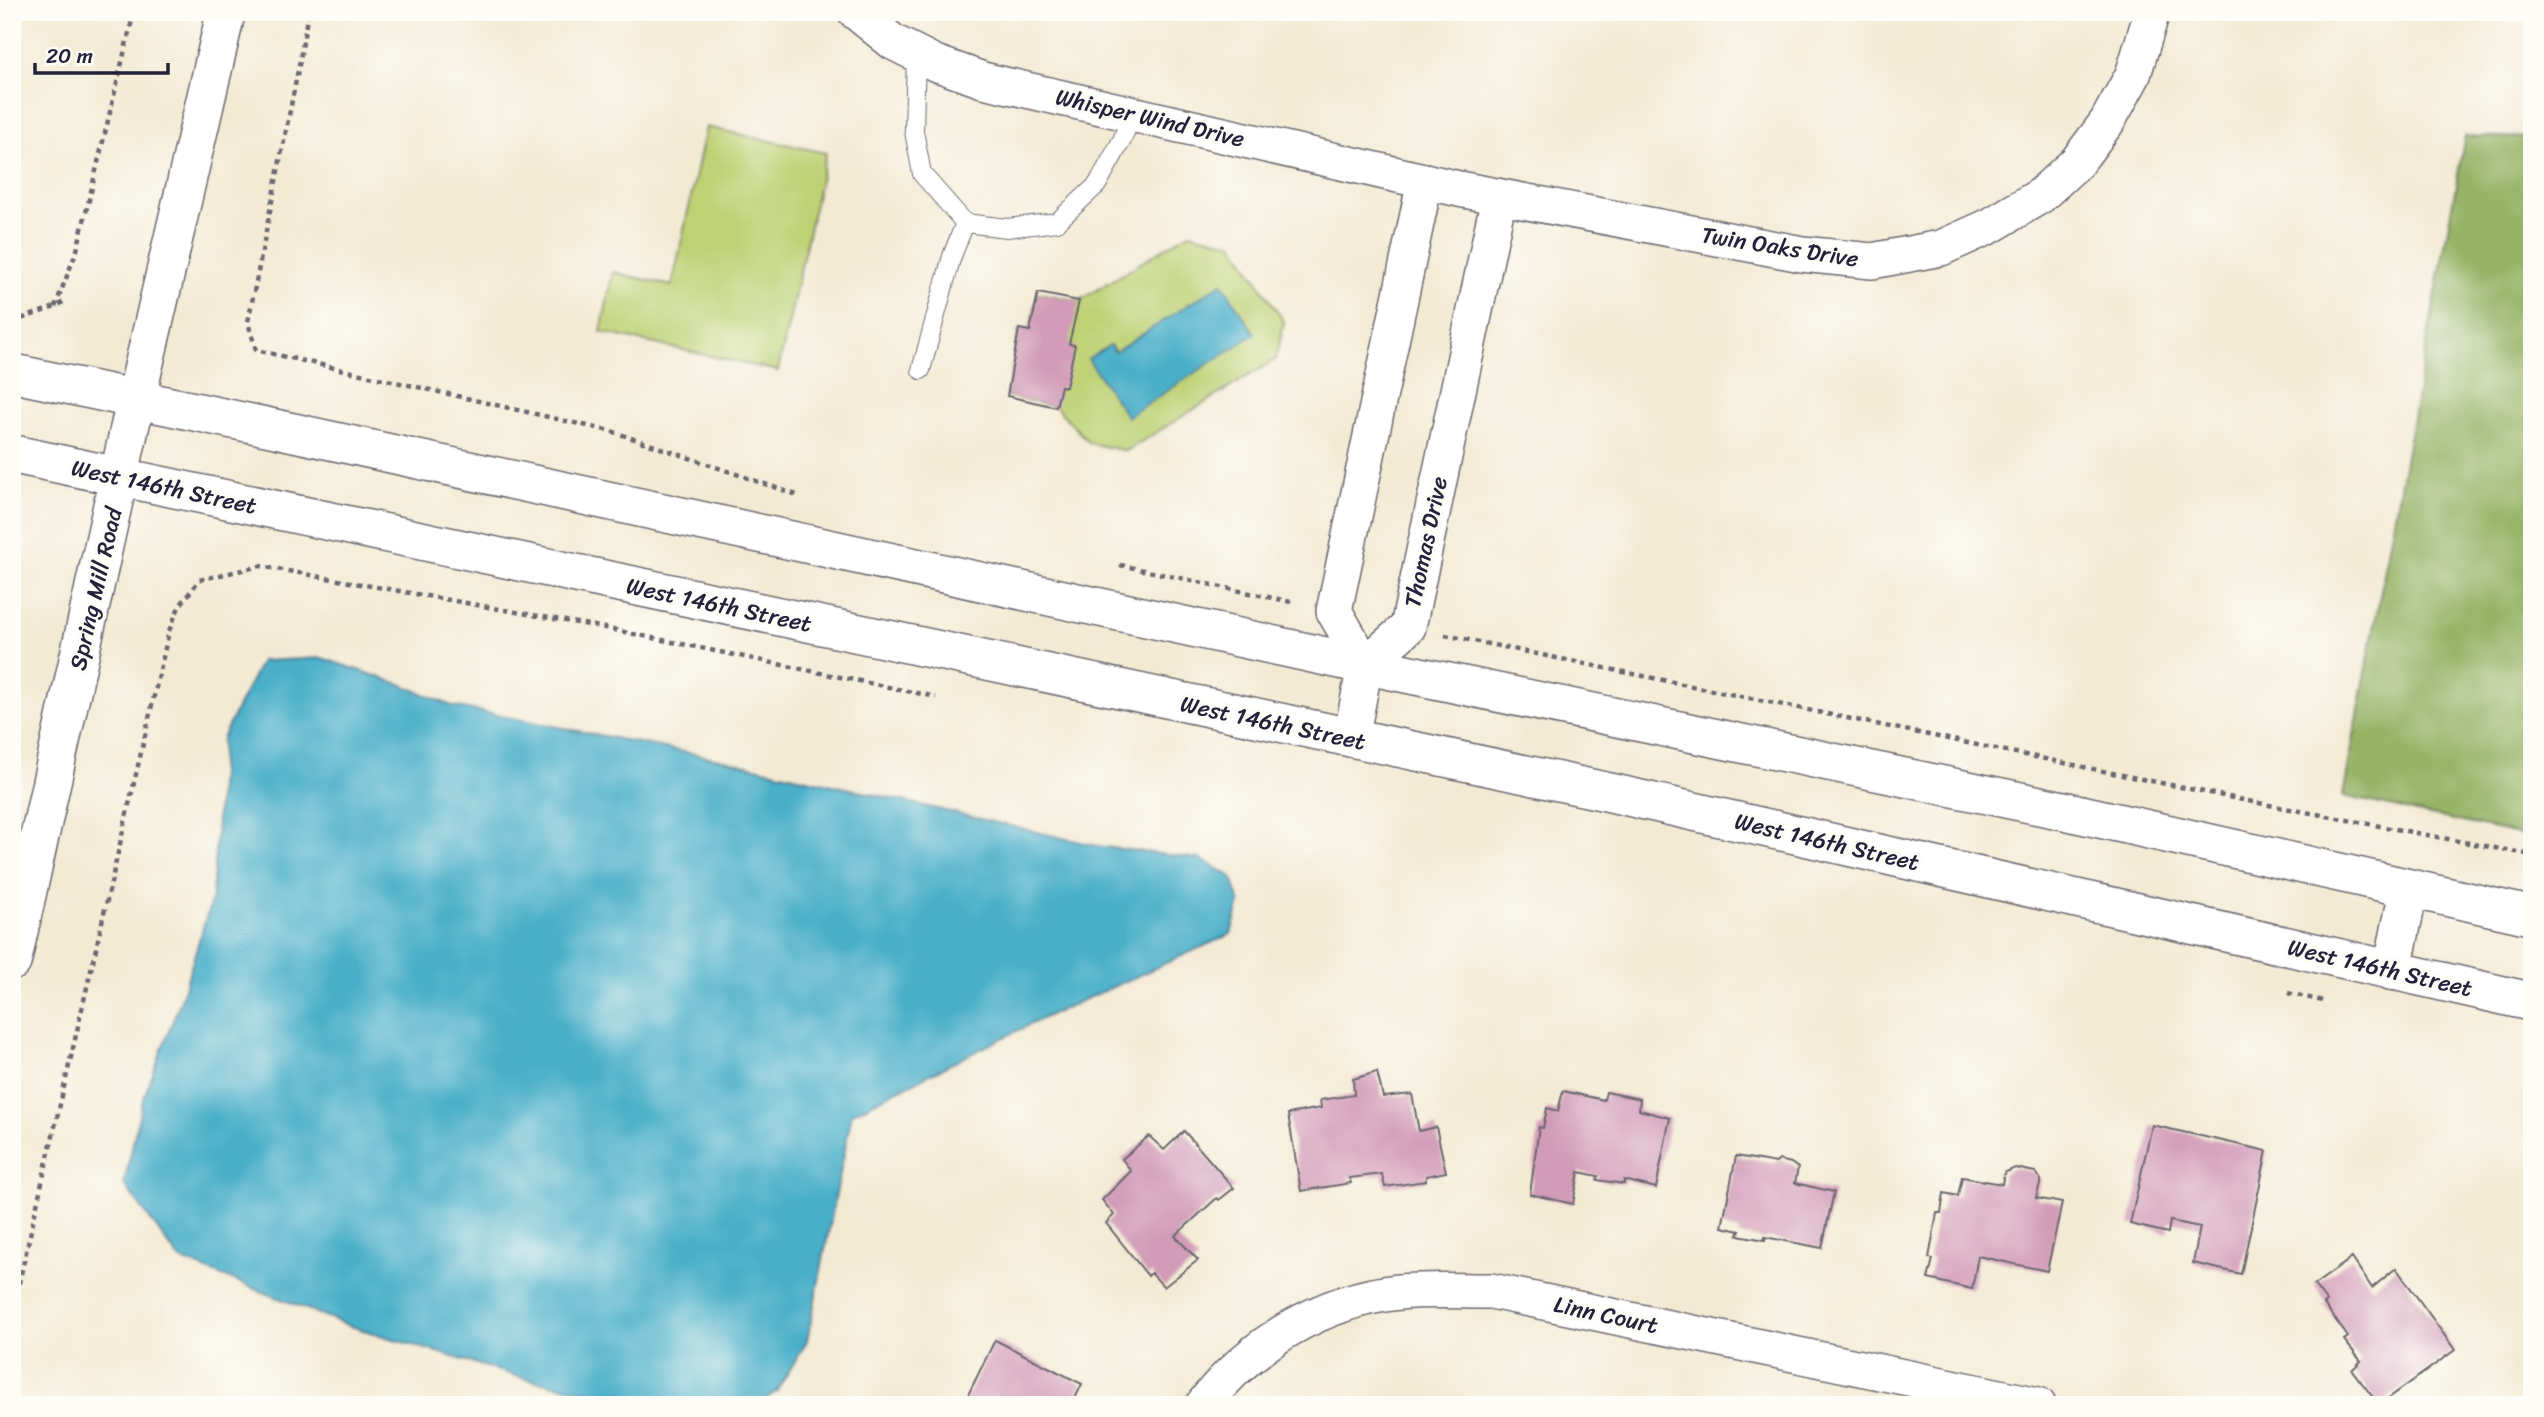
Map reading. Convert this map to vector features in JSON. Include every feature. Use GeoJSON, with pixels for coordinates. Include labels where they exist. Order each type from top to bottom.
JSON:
{"type":"FeatureCollection","features":[{"type":"Feature","properties":{"kind":"main road","name":"Spring Mill Road"},"geometry":{"type":"LineString","coordinates":[[12,961],[136,399],[226,12]]}},
{"type":"Feature","properties":{"kind":"main road"},"geometry":{"type":"LineString","coordinates":[[12,373],[1365,664],[2052,808],[2532,916]]}},
{"type":"Feature","properties":{"kind":"main road","name":"West 146th Street"},"geometry":{"type":"LineString","coordinates":[[12,454],[1621,795],[2532,1002]]}},
{"type":"Feature","properties":{"kind":"main road"},"geometry":{"type":"LineString","coordinates":[[2392,971],[2409,889]]}},
{"type":"Feature","properties":{"kind":"street","name":"Whisper Wind Drive"},"geometry":{"type":"LineString","coordinates":[[856,12],[893,42],[935,63],[984,80],[1459,189]]}},
{"type":"Feature","properties":{"kind":"street","name":"Twin Oaks Drive"},"geometry":{"type":"LineString","coordinates":[[1459,189],[1802,254],[1872,261],[1941,248],[1990,226],[2040,196],[2077,162],[2107,122],[2133,75],[2152,12]]}},
{"type":"Feature","properties":{"kind":"street"},"geometry":{"type":"LineString","coordinates":[[1351,739],[1365,664],[1334,611],[1424,181]]}},
{"type":"Feature","properties":{"kind":"street","name":"Thomas Drive"},"geometry":{"type":"LineString","coordinates":[[1365,664],[1408,627],[1499,197]]}},
{"type":"Feature","properties":{"kind":"street","name":"Linn Court"},"geometry":{"type":"LineString","coordinates":[[1203,1405],[1220,1382],[1259,1348],[1299,1323],[1344,1304],[1398,1292],[1491,1291],[2039,1405]]}},
{"type":"Feature","properties":{"kind":"lane"},"geometry":{"type":"LineString","coordinates":[[916,53],[914,131],[922,174],[965,223],[1007,228],[1057,222],[1097,185],[1122,140],[1132,114]]}},
{"type":"Feature","properties":{"kind":"lane"},"geometry":{"type":"LineString","coordinates":[[921,370],[952,256],[965,223]]}},
{"type":"Feature","properties":{"kind":"path"},"geometry":{"type":"LineString","coordinates":[[55,307],[77,250],[134,12]]}},
{"type":"Feature","properties":{"kind":"path"},"geometry":{"type":"LineString","coordinates":[[308,12],[248,322],[256,350],[614,432],[800,496]]}},
{"type":"Feature","properties":{"kind":"path"},"geometry":{"type":"LineString","coordinates":[[12,322],[65,301]]}},
{"type":"Feature","properties":{"kind":"path"},"geometry":{"type":"LineString","coordinates":[[1108,562],[1279,599]]}},
{"type":"Feature","properties":{"kind":"path"},"geometry":{"type":"LineString","coordinates":[[12,1313],[169,631],[179,607],[199,580],[260,566],[605,628],[944,698]]}},
{"type":"Feature","properties":{"kind":"path"},"geometry":{"type":"LineString","coordinates":[[1472,640],[2248,801],[2532,855]]}},
{"type":"Feature","properties":{"kind":"path"},"geometry":{"type":"LineString","coordinates":[[2286,992],[2340,1005]]}},
{"type":"Feature","properties":{"kind":"green space"},"geometry":{"type":"Polygon","coordinates":[[[706,127],[826,153],[778,371],[601,332],[613,272],[672,286],[706,127]]]}},
{"type":"Feature","properties":{"kind":"green space"},"geometry":{"type":"Polygon","coordinates":[[[2465,136],[2532,138],[2532,837],[2343,796],[2465,136]]]}},
{"type":"Feature","properties":{"kind":"green space"},"geometry":{"type":"Polygon","coordinates":[[[1189,233],[1233,243],[1284,322],[1276,359],[1126,451],[1089,443],[1056,407],[1007,396],[1019,329],[1030,330],[1038,293],[1079,301],[1189,233]]]}},
{"type":"Feature","properties":{"kind":"water"},"geometry":{"type":"Polygon","coordinates":[[[1222,283],[1255,334],[1127,417],[1088,359],[1110,345],[1115,352],[1222,283]]]}},
{"type":"Feature","properties":{"kind":"water"},"geometry":{"type":"Polygon","coordinates":[[[322,658],[403,685],[452,706],[725,760],[1098,846],[1200,859],[1232,877],[1240,903],[1231,934],[1041,1019],[852,1113],[807,1341],[777,1391],[757,1405],[651,1405],[523,1378],[350,1326],[179,1259],[124,1184],[142,1102],[181,999],[212,898],[222,738],[261,661],[322,658]]]}},
{"type":"Feature","properties":{"kind":"building"},"geometry":{"type":"Polygon","coordinates":[[[1038,293],[1079,301],[1069,344],[1075,345],[1066,387],[1061,386],[1056,407],[1007,396],[1019,329],[1030,331],[1038,293]]]}},
{"type":"Feature","properties":{"kind":"building"},"geometry":{"type":"Polygon","coordinates":[[[1377,1072],[1383,1097],[1412,1094],[1419,1131],[1436,1127],[1446,1172],[1426,1176],[1426,1181],[1385,1187],[1382,1174],[1349,1178],[1351,1183],[1301,1191],[1288,1114],[1321,1108],[1320,1100],[1354,1095],[1353,1079],[1377,1072]]]}},
{"type":"Feature","properties":{"kind":"building"},"geometry":{"type":"Polygon","coordinates":[[[1563,1091],[1604,1100],[1606,1092],[1640,1099],[1639,1110],[1670,1118],[1656,1188],[1624,1180],[1624,1184],[1597,1180],[1598,1176],[1579,1172],[1573,1204],[1530,1194],[1539,1127],[1543,1128],[1547,1108],[1558,1111],[1563,1091]]]}},
{"type":"Feature","properties":{"kind":"building"},"geometry":{"type":"Polygon","coordinates":[[[2152,1125],[2267,1151],[2241,1274],[2193,1263],[2200,1227],[2170,1221],[2168,1233],[2130,1224],[2152,1125]]]}},
{"type":"Feature","properties":{"kind":"building"},"geometry":{"type":"Polygon","coordinates":[[[1184,1131],[1234,1188],[1219,1200],[1217,1198],[1175,1236],[1198,1260],[1164,1287],[1151,1273],[1148,1276],[1106,1223],[1114,1215],[1102,1200],[1131,1171],[1122,1159],[1149,1136],[1164,1150],[1184,1131]]]}},
{"type":"Feature","properties":{"kind":"building"},"geometry":{"type":"Polygon","coordinates":[[[1736,1156],[1791,1163],[1798,1168],[1795,1183],[1834,1192],[1822,1248],[1765,1237],[1765,1240],[1738,1235],[1740,1231],[1722,1227],[1736,1156]]]}},
{"type":"Feature","properties":{"kind":"building"},"geometry":{"type":"Polygon","coordinates":[[[2015,1168],[2035,1172],[2041,1180],[2036,1198],[2062,1203],[2047,1271],[1978,1256],[1972,1289],[1928,1279],[1933,1259],[1929,1258],[1937,1213],[1941,1213],[1944,1193],[1958,1196],[1962,1177],[2002,1184],[2004,1173],[2015,1168]]]}},
{"type":"Feature","properties":{"kind":"building"},"geometry":{"type":"Polygon","coordinates":[[[2352,1258],[2372,1288],[2396,1268],[2455,1350],[2379,1405],[2352,1370],[2361,1361],[2344,1340],[2348,1337],[2314,1285],[2352,1258]]]}},
{"type":"Feature","properties":{"kind":"building"},"geometry":{"type":"Polygon","coordinates":[[[995,1340],[1082,1384],[1072,1405],[963,1405],[995,1340]]]}}]}
